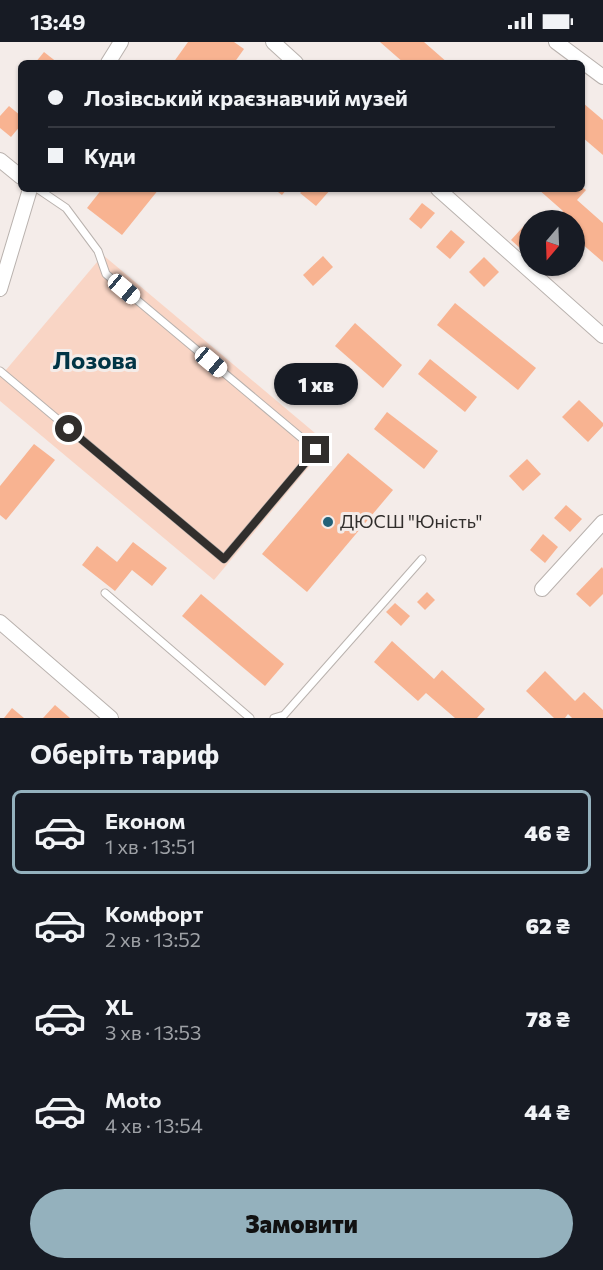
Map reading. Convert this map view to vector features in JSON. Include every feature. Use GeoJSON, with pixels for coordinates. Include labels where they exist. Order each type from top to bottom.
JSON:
{"type":"FeatureCollection","features":[{"type":"Feature","properties":{"kind":"street"},"geometry":{"type":"LineString","coordinates":[[110,60],[121,42]]}},
{"type":"Feature","properties":{"kind":"street"},"geometry":{"type":"LineString","coordinates":[[273,42],[293,60]]}},
{"type":"Feature","properties":{"kind":"street"},"geometry":{"type":"LineString","coordinates":[[556,42],[580,60]]}},
{"type":"Feature","properties":{"kind":"street"},"geometry":{"type":"LineString","coordinates":[[585,64],[603,77]]}},
{"type":"Feature","properties":{"kind":"street"},"geometry":{"type":"LineString","coordinates":[[0,160],[18,175]]}},
{"type":"Feature","properties":{"kind":"street"},"geometry":{"type":"LineString","coordinates":[[0,289],[29,192]]}},
{"type":"Feature","properties":{"kind":"street"},"geometry":{"type":"LineString","coordinates":[[441,192],[603,336]]}},
{"type":"Feature","properties":{"kind":"street"},"geometry":{"type":"LineString","coordinates":[[542,589],[603,522]]}},
{"type":"Feature","properties":{"kind":"street"},"geometry":{"type":"LineString","coordinates":[[0,622],[111,718]]}},
{"type":"Feature","properties":{"kind":"lane"},"geometry":{"type":"LineString","coordinates":[[0,371],[224,559],[316,450],[106,274],[98,251],[66,208],[42,192]]}},
{"type":"Feature","properties":{"kind":"lane"},"geometry":{"type":"LineString","coordinates":[[274,718],[284,715],[422,559]]}},
{"type":"Feature","properties":{"kind":"lane"},"geometry":{"type":"LineString","coordinates":[[105,593],[250,718]]}},
{"type":"Feature","properties":{"kind":"shaded area"},"geometry":{"type":"Polygon","coordinates":[[[103,255],[328,444],[214,580],[0,401],[0,377],[103,255]]]}},
{"type":"Feature","properties":{"kind":"building"},"geometry":{"type":"Polygon","coordinates":[[[188,42],[234,42],[244,49],[236,60],[175,60],[188,42]]]}},
{"type":"Feature","properties":{"kind":"building"},"geometry":{"type":"Polygon","coordinates":[[[380,42],[424,42],[445,60],[401,60],[380,42]]]}},
{"type":"Feature","properties":{"kind":"building"},"geometry":{"type":"Polygon","coordinates":[[[44,52],[54,60],[37,60],[44,52]]]}},
{"type":"Feature","properties":{"kind":"building"},"geometry":{"type":"Polygon","coordinates":[[[585,105],[603,120],[603,155],[585,140],[585,105]]]}},
{"type":"Feature","properties":{"kind":"building"},"geometry":{"type":"Polygon","coordinates":[[[9,106],[18,114],[18,129],[11,137],[0,128],[0,116],[9,106]]]}},
{"type":"Feature","properties":{"kind":"building"},"geometry":{"type":"Polygon","coordinates":[[[100,192],[157,192],[122,235],[87,208],[100,192]]]}},
{"type":"Feature","properties":{"kind":"building"},"geometry":{"type":"Polygon","coordinates":[[[301,192],[328,192],[316,206],[301,192]]]}},
{"type":"Feature","properties":{"kind":"building"},"geometry":{"type":"Polygon","coordinates":[[[541,192],[584,192],[577,200],[603,223],[603,262],[585,246],[585,210],[562,210],[541,192]]]}},
{"type":"Feature","properties":{"kind":"building"},"geometry":{"type":"Polygon","coordinates":[[[422,203],[435,213],[421,229],[409,219],[422,203]]]}},
{"type":"Feature","properties":{"kind":"building"},"geometry":{"type":"Polygon","coordinates":[[[451,230],[465,242],[450,259],[436,247],[451,230]]]}},
{"type":"Feature","properties":{"kind":"building"},"geometry":{"type":"Polygon","coordinates":[[[519,231],[519,247],[511,240],[519,231]]]}},
{"type":"Feature","properties":{"kind":"building"},"geometry":{"type":"Polygon","coordinates":[[[323,256],[333,267],[313,286],[303,275],[323,256]]]}},
{"type":"Feature","properties":{"kind":"building"},"geometry":{"type":"Polygon","coordinates":[[[484,257],[499,272],[484,287],[469,272],[484,257]]]}},
{"type":"Feature","properties":{"kind":"building"},"geometry":{"type":"Polygon","coordinates":[[[455,303],[536,368],[518,390],[437,325],[455,303]]]}},
{"type":"Feature","properties":{"kind":"building"},"geometry":{"type":"Polygon","coordinates":[[[355,323],[402,365],[383,388],[335,346],[355,323]]]}},
{"type":"Feature","properties":{"kind":"building"},"geometry":{"type":"Polygon","coordinates":[[[430,359],[477,397],[465,412],[418,374],[430,359]]]}},
{"type":"Feature","properties":{"kind":"building"},"geometry":{"type":"Polygon","coordinates":[[[579,400],[603,423],[603,426],[588,442],[562,417],[579,400]]]}},
{"type":"Feature","properties":{"kind":"building"},"geometry":{"type":"Polygon","coordinates":[[[387,412],[438,451],[424,469],[374,429],[387,412]]]}},
{"type":"Feature","properties":{"kind":"building"},"geometry":{"type":"Polygon","coordinates":[[[34,444],[55,460],[6,520],[0,515],[0,486],[34,444]]]}},
{"type":"Feature","properties":{"kind":"building","name":"ДЮСШ \"Юність\""},"geometry":{"type":"Polygon","coordinates":[[[348,453],[393,490],[307,592],[262,554],[348,453]]]}},
{"type":"Feature","properties":{"kind":"building"},"geometry":{"type":"Polygon","coordinates":[[[527,459],[541,474],[523,491],[509,476],[527,459]]]}},
{"type":"Feature","properties":{"kind":"building"},"geometry":{"type":"Polygon","coordinates":[[[566,505],[582,519],[570,532],[554,518],[566,505]]]}},
{"type":"Feature","properties":{"kind":"building"},"geometry":{"type":"Polygon","coordinates":[[[543,534],[558,547],[545,563],[530,550],[543,534]]]}},
{"type":"Feature","properties":{"kind":"building"},"geometry":{"type":"Polygon","coordinates":[[[133,542],[167,568],[152,586],[132,570],[115,591],[82,565],[97,546],[117,562],[133,542]]]}},
{"type":"Feature","properties":{"kind":"building"},"geometry":{"type":"Polygon","coordinates":[[[602,567],[603,594],[590,607],[576,594],[602,567]]]}},
{"type":"Feature","properties":{"kind":"building"},"geometry":{"type":"Polygon","coordinates":[[[427,592],[435,600],[425,610],[417,602],[427,592]]]}},
{"type":"Feature","properties":{"kind":"building"},"geometry":{"type":"Polygon","coordinates":[[[201,594],[284,664],[265,686],[182,616],[201,594]]]}},
{"type":"Feature","properties":{"kind":"building"},"geometry":{"type":"Polygon","coordinates":[[[395,603],[410,616],[401,626],[386,612],[395,603]]]}},
{"type":"Feature","properties":{"kind":"building"},"geometry":{"type":"Polygon","coordinates":[[[392,641],[434,679],[442,670],[485,709],[477,718],[455,718],[426,693],[418,701],[374,662],[392,641]]]}},
{"type":"Feature","properties":{"kind":"building"},"geometry":{"type":"Polygon","coordinates":[[[545,671],[575,701],[584,692],[603,710],[603,718],[572,718],[568,714],[565,718],[554,718],[526,691],[545,671]]]}},
{"type":"Feature","properties":{"kind":"building"},"geometry":{"type":"Polygon","coordinates":[[[55,705],[70,718],[43,718],[55,705]]]}},
{"type":"Feature","properties":{"kind":"building"},"geometry":{"type":"Polygon","coordinates":[[[12,708],[24,718],[4,718],[12,708]]]}},
{"type":"Feature","properties":{"kind":"place","name":"ДЮСШ \"Юність\""},"geometry":{"type":"Point","coordinates":[328,522]}},
{"type":"Feature","properties":{"kind":"district","name":"Лозова"},"geometry":{"type":"Point","coordinates":[95,361]}},
{"type":"Feature","properties":{"kind":"route"},"geometry":{"type":"LineString","coordinates":[[69,429],[224,559],[316,450]]}}]}
